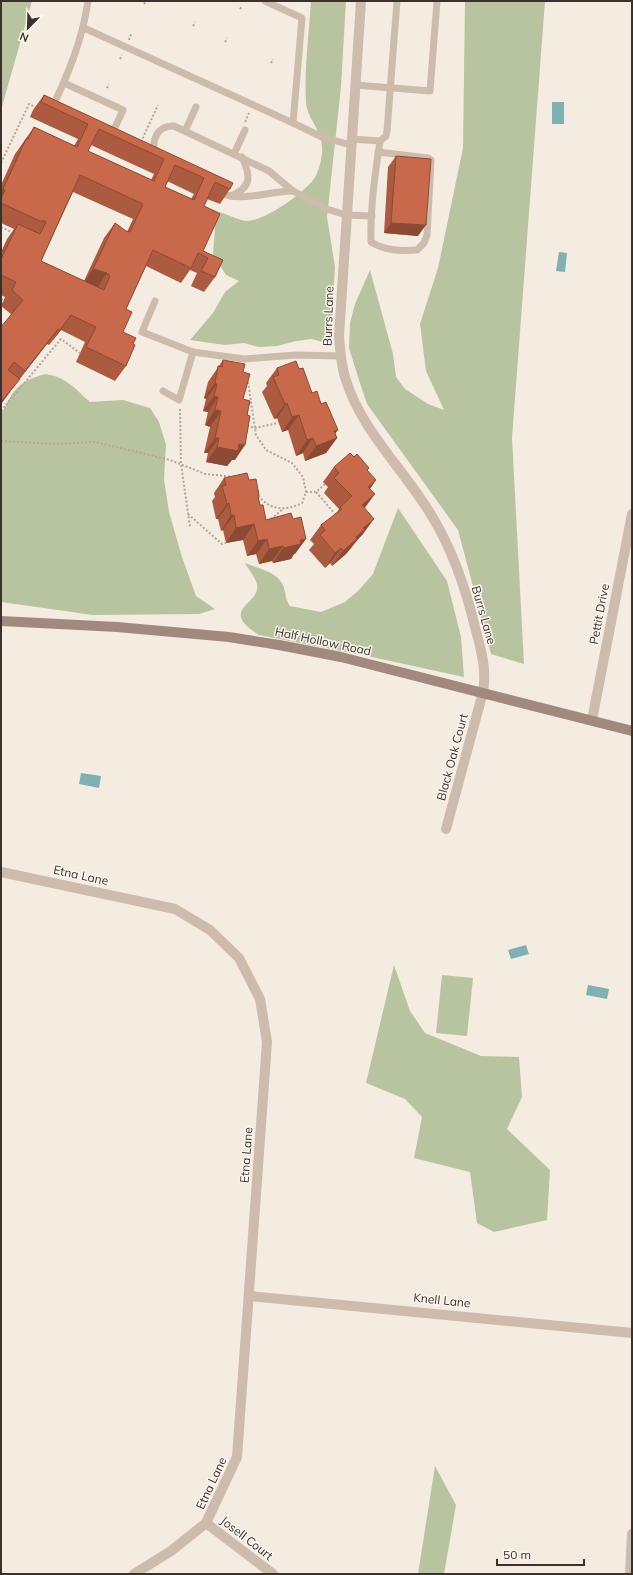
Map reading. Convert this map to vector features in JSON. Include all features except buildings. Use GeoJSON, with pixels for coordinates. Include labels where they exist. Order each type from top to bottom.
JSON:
{"type":"FeatureCollection","features":[{"type":"Feature","properties":{"kind":"main road","name":"Half Hollow Road"},"geometry":{"type":"LineString","coordinates":[[1,621],[117,627],[230,637],[272,644],[341,657],[632,731]]}},
{"type":"Feature","properties":{"kind":"street","name":"Burrs Lane"},"geometry":{"type":"LineString","coordinates":[[361,1],[346,215],[339,336],[340,356],[345,377],[358,409],[433,516],[446,543],[468,599],[485,669],[483,692]]}},
{"type":"Feature","properties":{"kind":"street","name":"Pettit Drive"},"geometry":{"type":"LineString","coordinates":[[592,720],[632,514]]}},
{"type":"Feature","properties":{"kind":"street","name":"Black Oak Court"},"geometry":{"type":"LineString","coordinates":[[446,829],[483,692]]}},
{"type":"Feature","properties":{"kind":"street","name":"Etna Lane"},"geometry":{"type":"LineString","coordinates":[[1,872],[175,909],[210,930],[239,958],[260,999],[267,1042],[237,1457],[206,1523],[171,1551],[134,1574]]}},
{"type":"Feature","properties":{"kind":"street","name":"Knell Lane"},"geometry":{"type":"LineString","coordinates":[[249,1296],[632,1332]]}},
{"type":"Feature","properties":{"kind":"street","name":"Josell Court"},"geometry":{"type":"LineString","coordinates":[[206,1523],[273,1574]]}},
{"type":"Feature","properties":{"kind":"street"},"geometry":{"type":"LineString","coordinates":[[630,1574],[632,1534]]}},
{"type":"Feature","properties":{"kind":"lane"},"geometry":{"type":"LineString","coordinates":[[52,115],[73,62],[84,28],[88,1]]}},
{"type":"Feature","properties":{"kind":"lane"},"geometry":{"type":"LineString","coordinates":[[265,1],[302,18],[293,123]]}},
{"type":"Feature","properties":{"kind":"lane"},"geometry":{"type":"LineString","coordinates":[[84,28],[322,137],[351,142],[380,141],[386,136],[387,131],[397,1]]}},
{"type":"Feature","properties":{"kind":"lane"},"geometry":{"type":"LineString","coordinates":[[355,85],[430,91],[437,1]]}},
{"type":"Feature","properties":{"kind":"lane"},"geometry":{"type":"LineString","coordinates":[[64,83],[123,110],[109,141]]}},
{"type":"Feature","properties":{"kind":"lane"},"geometry":{"type":"LineString","coordinates":[[185,131],[196,107]]}},
{"type":"Feature","properties":{"kind":"lane"},"geometry":{"type":"LineString","coordinates":[[154,161],[154,139],[163,127],[168,126],[185,131],[269,171],[293,191],[327,209],[346,215],[372,216]]}},
{"type":"Feature","properties":{"kind":"lane"},"geometry":{"type":"LineString","coordinates":[[234,154],[245,130]]}},
{"type":"Feature","properties":{"kind":"lane"},"geometry":{"type":"LineString","coordinates":[[378,152],[428,158],[431,160],[427,235],[424,243],[417,250],[381,248],[371,242],[372,216],[378,152],[380,141]]}},
{"type":"Feature","properties":{"kind":"lane"},"geometry":{"type":"LineString","coordinates":[[230,196],[243,189],[247,183],[249,176],[248,169],[242,157]]}},
{"type":"Feature","properties":{"kind":"lane"},"geometry":{"type":"LineString","coordinates":[[208,188],[230,196],[244,197],[277,191],[293,191]]}},
{"type":"Feature","properties":{"kind":"lane"},"geometry":{"type":"LineString","coordinates":[[155,301],[142,332],[193,352],[244,359],[296,355],[340,356]]}},
{"type":"Feature","properties":{"kind":"lane"},"geometry":{"type":"LineString","coordinates":[[163,391],[179,400],[193,352]]}},
{"type":"Feature","properties":{"kind":"path"},"geometry":{"type":"LineString","coordinates":[[193,26],[195,22]]}},
{"type":"Feature","properties":{"kind":"path"},"geometry":{"type":"LineString","coordinates":[[129,40],[131,34]]}},
{"type":"Feature","properties":{"kind":"path"},"geometry":{"type":"LineString","coordinates":[[226,42],[227,38]]}},
{"type":"Feature","properties":{"kind":"path"},"geometry":{"type":"LineString","coordinates":[[271,64],[273,59]]}},
{"type":"Feature","properties":{"kind":"path"},"geometry":{"type":"LineString","coordinates":[[107,88],[109,84]]}},
{"type":"Feature","properties":{"kind":"path"},"geometry":{"type":"LineString","coordinates":[[1,163],[29,104],[52,115]]}},
{"type":"Feature","properties":{"kind":"path"},"geometry":{"type":"LineString","coordinates":[[138,148],[158,105]]}},
{"type":"Feature","properties":{"kind":"path"},"geometry":{"type":"LineString","coordinates":[[1,227],[14,233]]}},
{"type":"Feature","properties":{"kind":"path"},"geometry":{"type":"LineString","coordinates":[[1,411],[61,339],[80,353]]}},
{"type":"Feature","properties":{"kind":"path"},"geometry":{"type":"LineString","coordinates":[[244,359],[256,435],[266,450],[292,463],[302,477],[306,492],[302,503],[292,508],[283,509],[268,505],[254,489]]}},
{"type":"Feature","properties":{"kind":"path"},"geometry":{"type":"LineString","coordinates":[[179,400],[181,464],[190,527]]}},
{"type":"Feature","properties":{"kind":"path"},"geometry":{"type":"LineString","coordinates":[[244,425],[255,428],[278,423]]}},
{"type":"Feature","properties":{"kind":"path"},"geometry":{"type":"LineString","coordinates":[[1,441],[56,444],[94,442],[135,450],[181,464],[205,474],[237,477]]}},
{"type":"Feature","properties":{"kind":"path"},"geometry":{"type":"LineString","coordinates":[[306,492],[316,492],[325,484]]}},
{"type":"Feature","properties":{"kind":"path"},"geometry":{"type":"LineString","coordinates":[[316,492],[336,516]]}},
{"type":"Feature","properties":{"kind":"path"},"geometry":{"type":"LineString","coordinates":[[268,521],[283,509]]}},
{"type":"Feature","properties":{"kind":"path"},"geometry":{"type":"LineString","coordinates":[[188,514],[222,544],[226,543]]}},
{"type":"Feature","properties":{"kind":"green space"},"geometry":{"type":"Polygon","coordinates":[[[1,1],[32,1],[1,110],[1,1]]]}},
{"type":"Feature","properties":{"kind":"green space"},"geometry":{"type":"Polygon","coordinates":[[[311,1],[346,1],[341,87],[327,217],[335,267],[331,334],[333,345],[312,339],[277,346],[259,347],[244,343],[225,345],[190,340],[213,313],[225,292],[239,281],[226,275],[213,254],[215,227],[205,206],[245,221],[265,216],[284,205],[309,185],[316,176],[319,168],[322,155],[321,140],[309,114],[306,102],[306,64],[311,1]]]}},
{"type":"Feature","properties":{"kind":"green space"},"geometry":{"type":"Polygon","coordinates":[[[465,1],[545,1],[512,438],[524,664],[491,654],[458,530],[367,404],[349,348],[350,323],[355,304],[370,270],[393,354],[396,377],[405,389],[428,404],[444,410],[426,371],[420,324],[438,268],[463,148],[465,1]]]}},
{"type":"Feature","properties":{"kind":"green space"},"geometry":{"type":"Polygon","coordinates":[[[45,374],[65,381],[90,402],[123,400],[150,408],[159,422],[166,445],[164,479],[169,512],[182,557],[196,596],[215,609],[199,614],[93,615],[1,602],[1,415],[9,399],[17,388],[28,380],[45,374]]]}},
{"type":"Feature","properties":{"kind":"green space"},"geometry":{"type":"Polygon","coordinates":[[[398,508],[447,581],[461,637],[464,677],[259,635],[247,626],[242,619],[241,613],[244,607],[257,592],[257,585],[245,563],[266,571],[276,577],[283,585],[287,601],[290,606],[321,612],[345,602],[359,590],[373,574],[398,508]]]}},
{"type":"Feature","properties":{"kind":"green space"},"geometry":{"type":"Polygon","coordinates":[[[394,965],[410,1011],[425,1033],[481,1056],[519,1057],[522,1097],[507,1129],[550,1170],[547,1220],[494,1232],[477,1223],[470,1172],[414,1158],[422,1117],[405,1099],[366,1083],[394,965]]]}},
{"type":"Feature","properties":{"kind":"green space"},"geometry":{"type":"Polygon","coordinates":[[[442,975],[473,978],[467,1036],[436,1033],[442,975]]]}},
{"type":"Feature","properties":{"kind":"green space"},"geometry":{"type":"Polygon","coordinates":[[[435,1466],[456,1505],[444,1574],[418,1574],[435,1466]]]}},
{"type":"Feature","properties":{"kind":"water"},"geometry":{"type":"Polygon","coordinates":[[[552,102],[564,102],[564,124],[552,124],[552,102]]]}},
{"type":"Feature","properties":{"kind":"water"},"geometry":{"type":"Polygon","coordinates":[[[559,252],[567,253],[565,272],[556,271],[559,252]]]}},
{"type":"Feature","properties":{"kind":"water"},"geometry":{"type":"Polygon","coordinates":[[[81,773],[101,776],[99,788],[79,784],[81,773]]]}},
{"type":"Feature","properties":{"kind":"water"},"geometry":{"type":"Polygon","coordinates":[[[526,945],[529,954],[511,959],[508,950],[526,945]]]}},
{"type":"Feature","properties":{"kind":"water"},"geometry":{"type":"Polygon","coordinates":[[[588,985],[609,989],[607,999],[586,995],[588,985]]]}}]}
